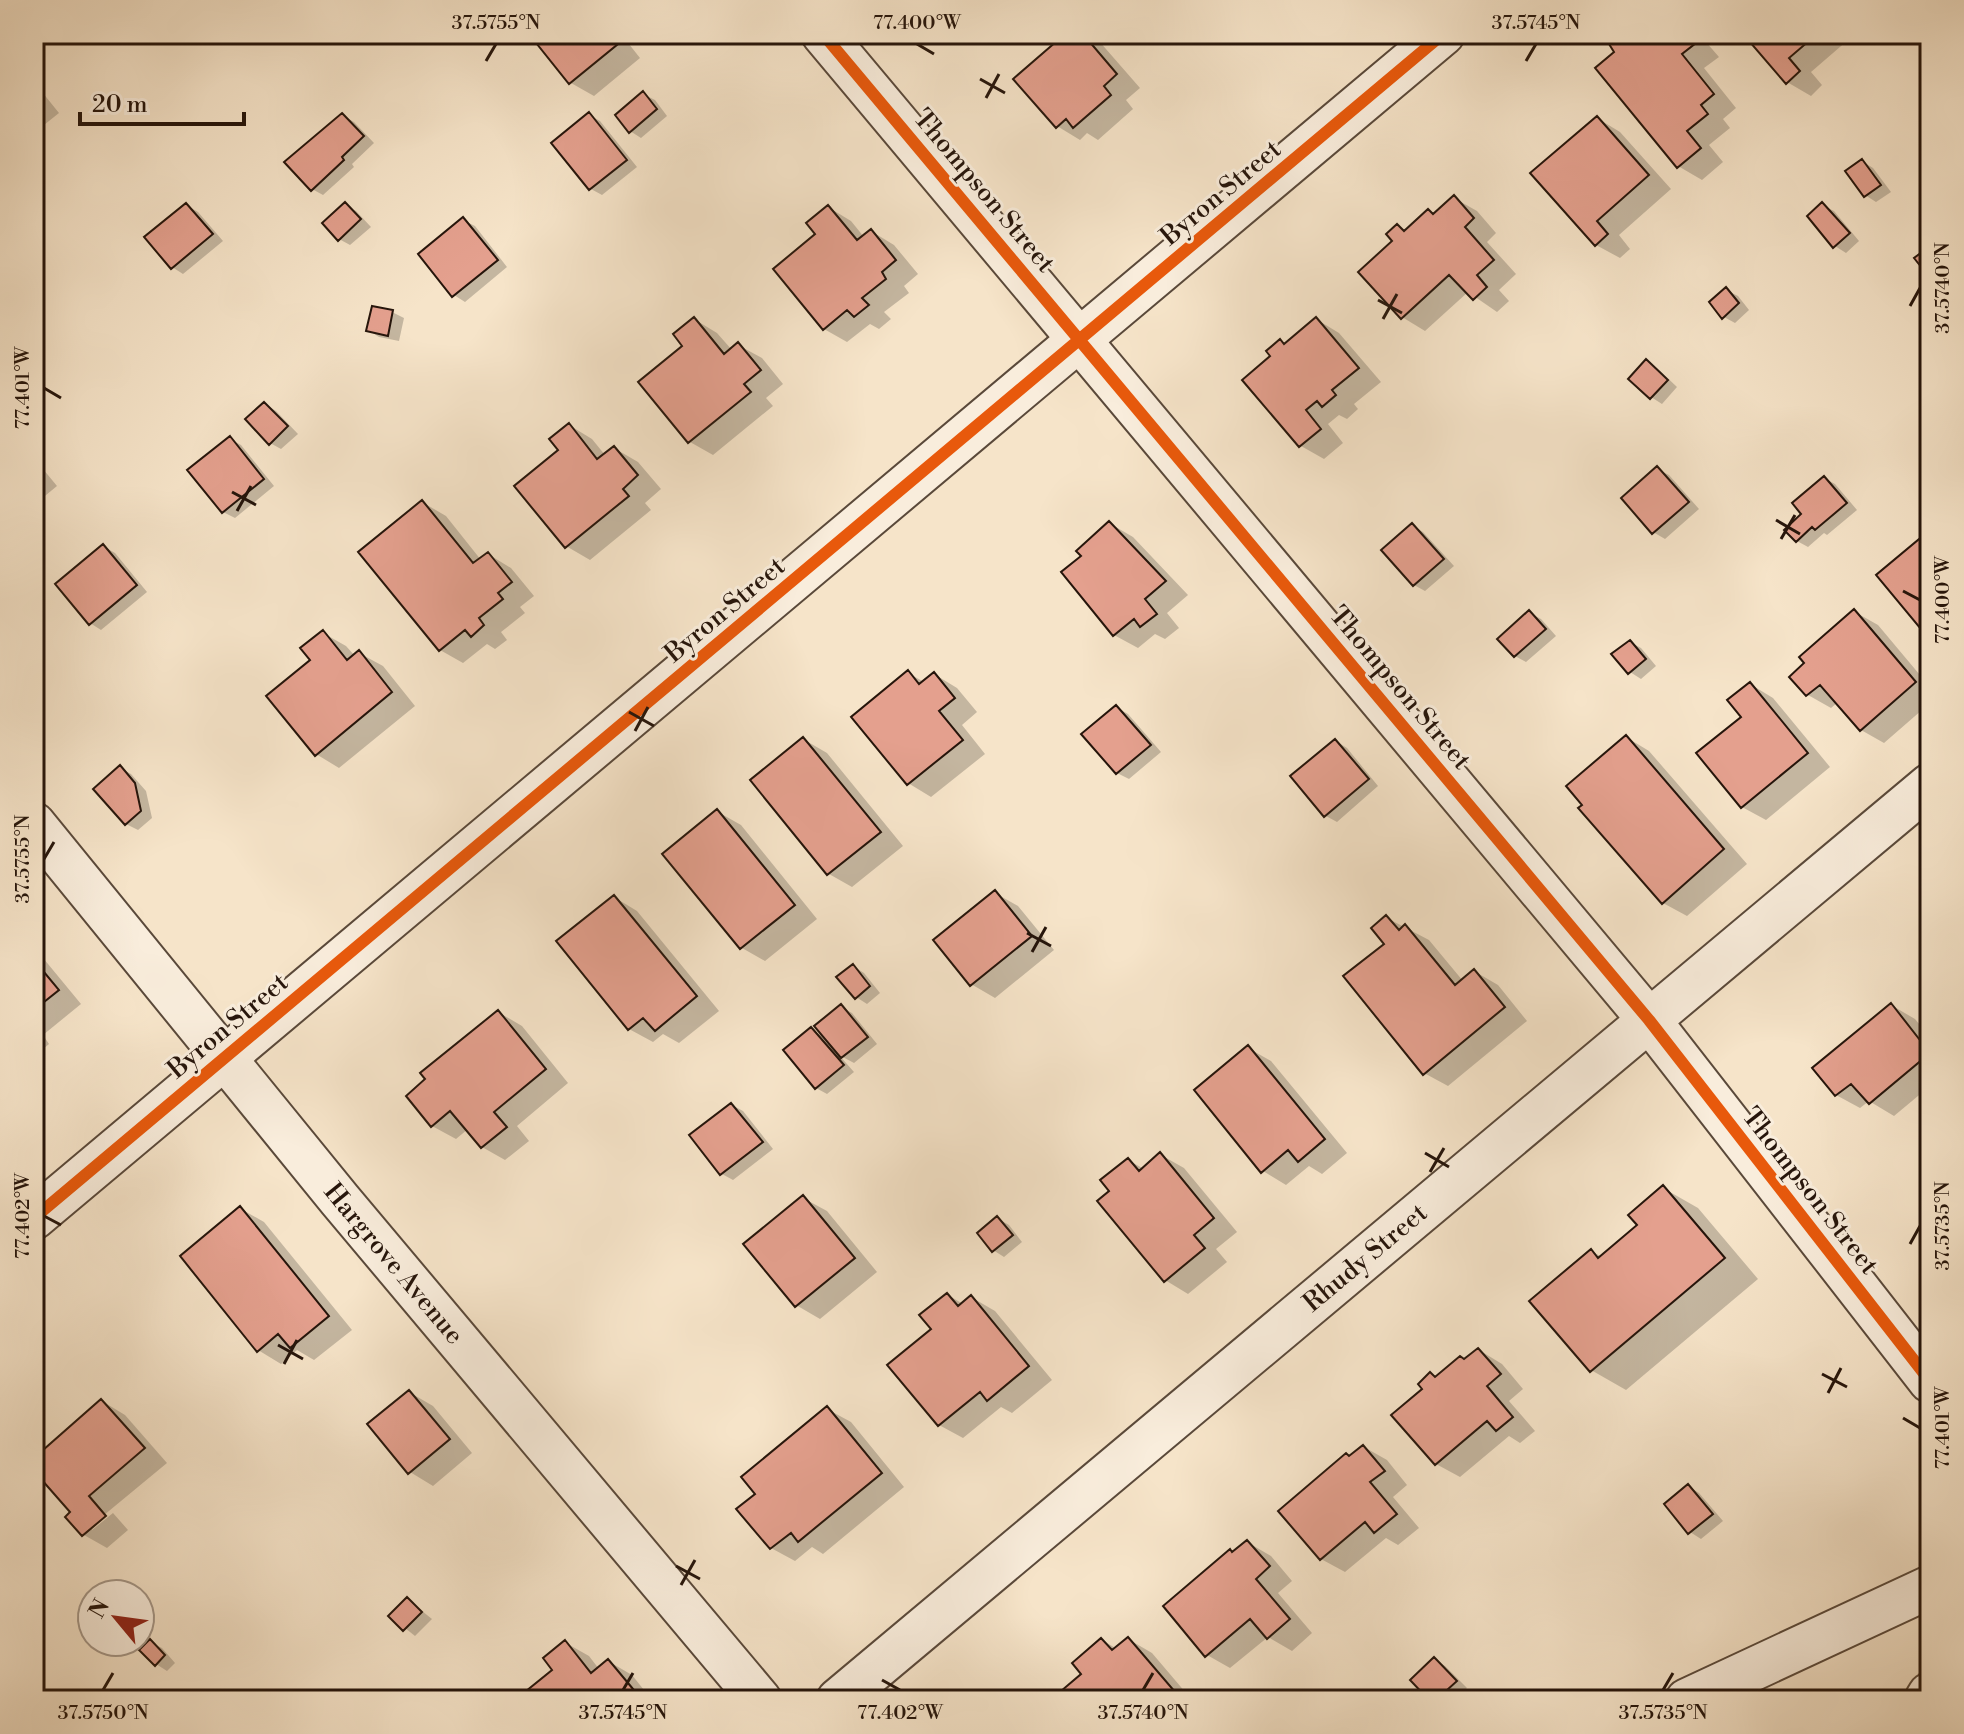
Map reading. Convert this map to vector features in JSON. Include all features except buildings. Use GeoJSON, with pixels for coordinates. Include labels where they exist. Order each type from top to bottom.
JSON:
{"type":"FeatureCollection","features":[{"type":"Feature","properties":{"kind":"street","name":"Thompson Street"},"geometry":{"type":"LineString","coordinates":[[823,34],[1649,1020],[1930,1381]]}},
{"type":"Feature","properties":{"kind":"street","name":"Byron Street"},"geometry":{"type":"LineString","coordinates":[[34,1218],[1443,34]]}},
{"type":"Feature","properties":{"kind":"street","name":"Rhudy Street"},"geometry":{"type":"LineString","coordinates":[[838,1700],[1930,785]]}},
{"type":"Feature","properties":{"kind":"street","name":"Hargrove Avenue"},"geometry":{"type":"LineString","coordinates":[[34,824],[340,1200],[760,1700]]}},
{"type":"Feature","properties":{"kind":"street"},"geometry":{"type":"LineString","coordinates":[[1687,1700],[1930,1587]]}},
{"type":"Feature","properties":{"kind":"street"},"geometry":{"type":"LineString","coordinates":[[1927,1700],[1930,1695]]}},
{"type":"Feature","properties":{"kind":"cycle path"},"geometry":{"type":"LineString","coordinates":[[823,34],[1649,1020],[1930,1381]]}},
{"type":"Feature","properties":{"kind":"cycle path"},"geometry":{"type":"LineString","coordinates":[[34,1218],[1443,34]]}}]}
